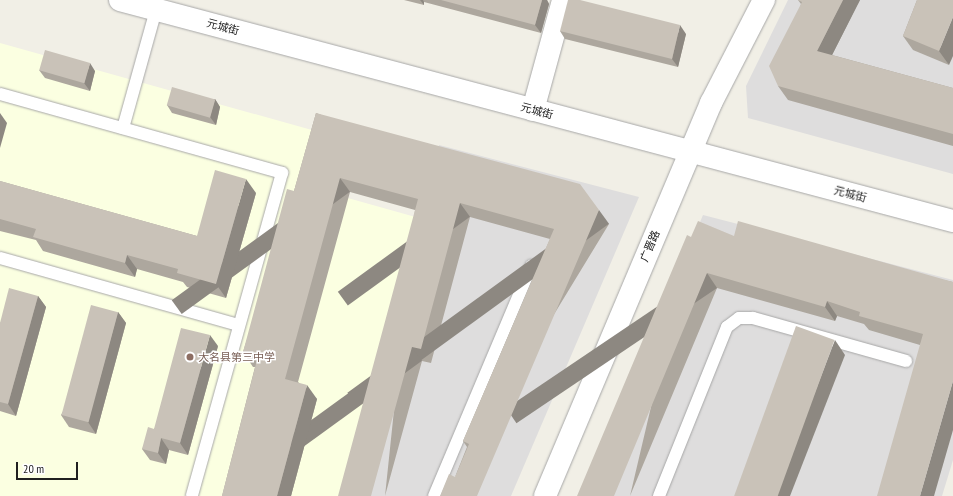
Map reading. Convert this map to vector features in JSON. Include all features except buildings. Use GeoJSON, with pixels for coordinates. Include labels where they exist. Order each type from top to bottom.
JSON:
{"type":"FeatureCollection","features":[{"type":"Feature","properties":{"kind":"street","name":"元城街"},"geometry":{"type":"LineString","coordinates":[[120,0],[953,221]]}},
{"type":"Feature","properties":{"kind":"street"},"geometry":{"type":"LineString","coordinates":[[533,110],[563,0]]}},
{"type":"Feature","properties":{"kind":"street","name":"广晋路"},"geometry":{"type":"LineString","coordinates":[[545,496],[711,103],[764,0]]}},
{"type":"Feature","properties":{"kind":"lane"},"geometry":{"type":"LineString","coordinates":[[123,128],[156,10]]}},
{"type":"Feature","properties":{"kind":"lane"},"geometry":{"type":"LineString","coordinates":[[0,94],[282,173],[192,496]]}},
{"type":"Feature","properties":{"kind":"lane"},"geometry":{"type":"LineString","coordinates":[[0,258],[239,325]]}},
{"type":"Feature","properties":{"kind":"lane"},"geometry":{"type":"LineString","coordinates":[[434,496],[531,266]]}},
{"type":"Feature","properties":{"kind":"lane"},"geometry":{"type":"LineString","coordinates":[[659,496],[727,327],[739,318],[753,318],[906,361]]}},
{"type":"Feature","properties":{"kind":"shaded area"},"geometry":{"type":"Polygon","coordinates":[[[788,0],[953,0],[953,174],[748,118],[746,86],[788,0]]]}},
{"type":"Feature","properties":{"kind":"shaded area","name":"大名县第三中学"},"geometry":{"type":"Polygon","coordinates":[[[0,43],[319,132],[305,186],[419,218],[341,496],[0,496],[0,43]]]}},
{"type":"Feature","properties":{"kind":"shaded area"},"geometry":{"type":"Polygon","coordinates":[[[439,145],[639,197],[511,496],[341,496],[439,145]]]}},
{"type":"Feature","properties":{"kind":"shaded area"},"geometry":{"type":"Polygon","coordinates":[[[703,215],[953,280],[953,460],[942,496],[584,496],[703,215]]]}},
{"type":"Feature","properties":{"kind":"place","name":"大名县第三中学"},"geometry":{"type":"Point","coordinates":[190,357]}}]}
